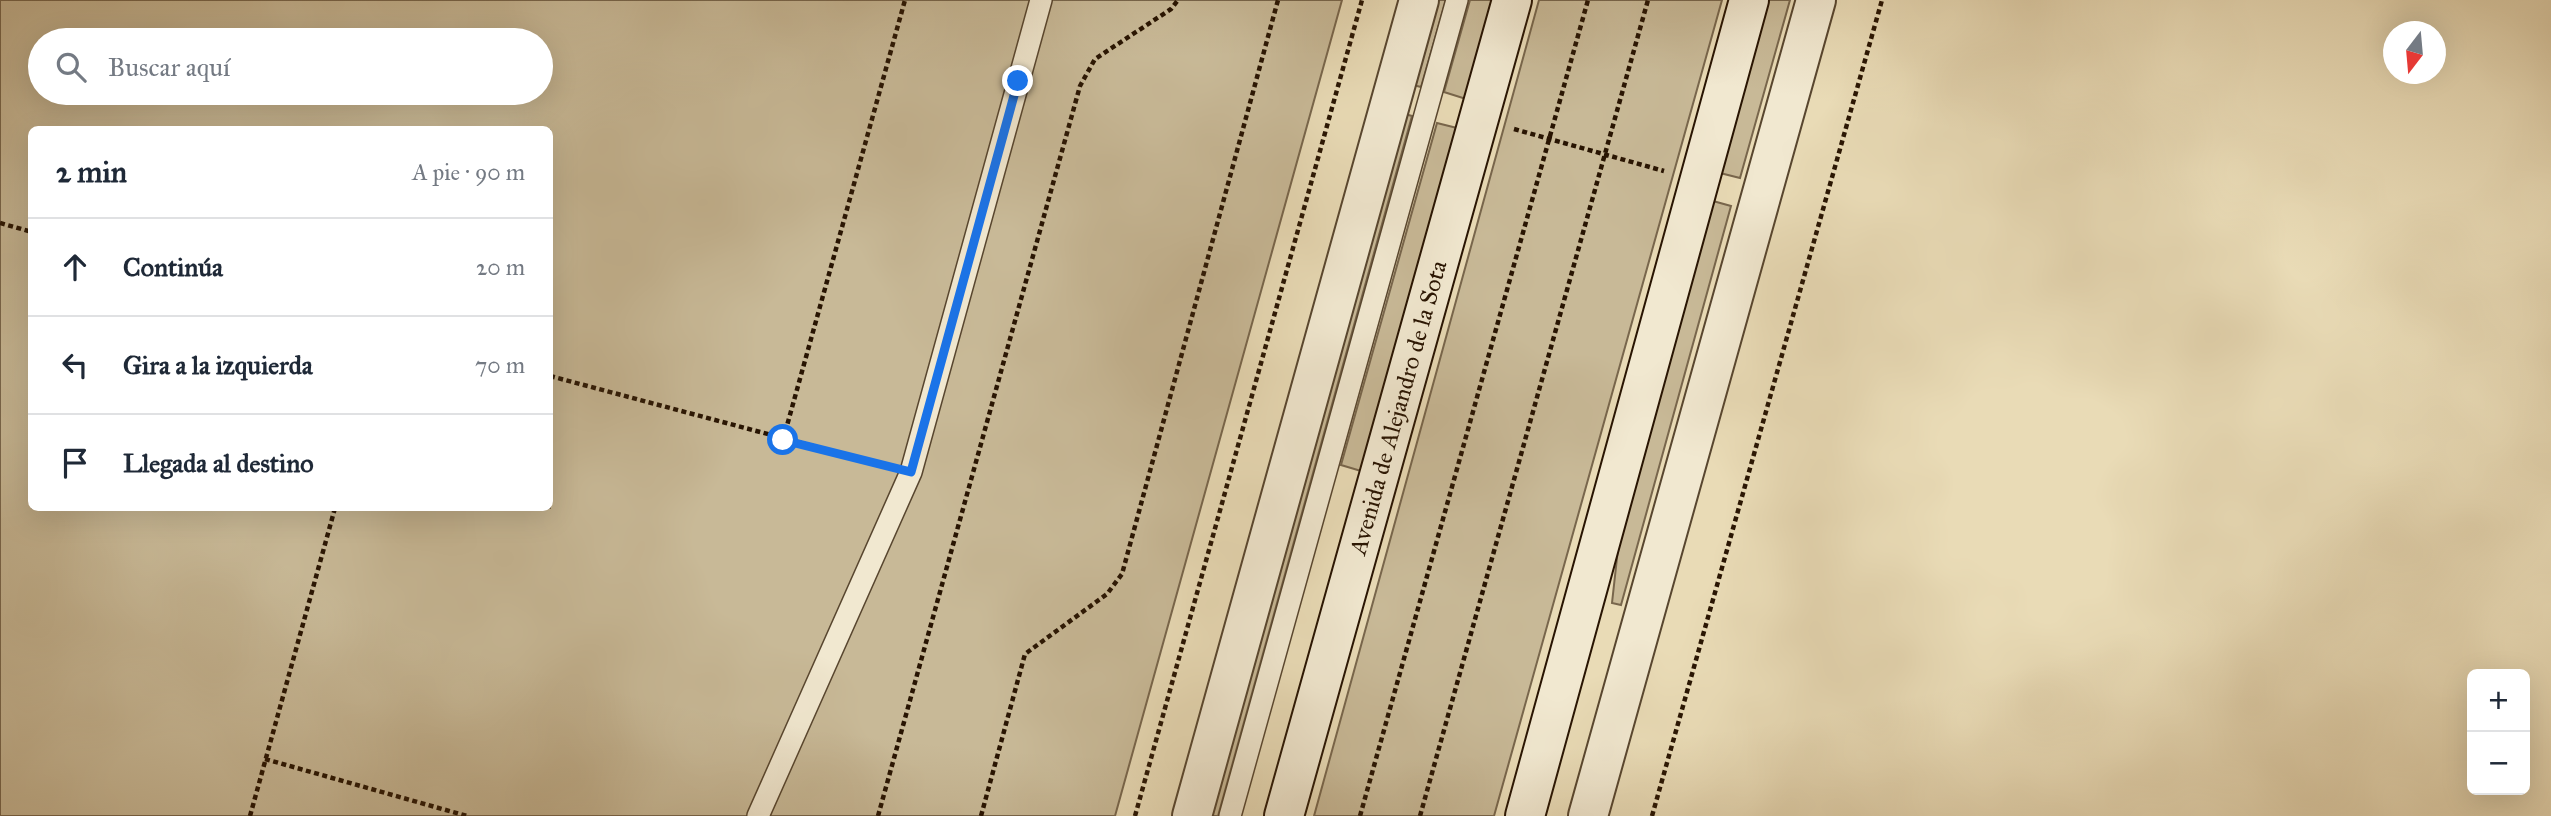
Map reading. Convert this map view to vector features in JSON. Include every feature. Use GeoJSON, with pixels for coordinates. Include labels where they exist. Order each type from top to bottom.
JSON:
{"type":"FeatureCollection","features":[{"type":"Feature","properties":{"kind":"street"},"geometry":{"type":"LineString","coordinates":[[1192,816],[1419,0]]}},
{"type":"Feature","properties":{"kind":"street","name":"Avenida de Alejandro de la Sota"},"geometry":{"type":"LineString","coordinates":[[1284,816],[1513,0]]}},
{"type":"Feature","properties":{"kind":"street"},"geometry":{"type":"LineString","coordinates":[[1525,816],[1749,0]]}},
{"type":"Feature","properties":{"kind":"street"},"geometry":{"type":"LineString","coordinates":[[1588,816],[1816,0]]}},
{"type":"Feature","properties":{"kind":"lane"},"geometry":{"type":"LineString","coordinates":[[758,816],[911,472],[1041,0]]}},
{"type":"Feature","properties":{"kind":"lane"},"geometry":{"type":"LineString","coordinates":[[1230,816],[1457,0]]}},
{"type":"Feature","properties":{"kind":"path"},"geometry":{"type":"LineString","coordinates":[[783,440],[905,0]]}},
{"type":"Feature","properties":{"kind":"path"},"geometry":{"type":"LineString","coordinates":[[878,816],[1080,86],[1095,58],[1171,9],[1178,0]]}},
{"type":"Feature","properties":{"kind":"path"},"geometry":{"type":"LineString","coordinates":[[981,816],[1025,654],[1107,594],[1122,574],[1278,0]]}},
{"type":"Feature","properties":{"kind":"path"},"geometry":{"type":"LineString","coordinates":[[1135,816],[1362,0]]}},
{"type":"Feature","properties":{"kind":"path"},"geometry":{"type":"LineString","coordinates":[[1360,816],[1588,0]]}},
{"type":"Feature","properties":{"kind":"path"},"geometry":{"type":"LineString","coordinates":[[1420,816],[1648,0]]}},
{"type":"Feature","properties":{"kind":"path"},"geometry":{"type":"LineString","coordinates":[[1651,816],[1882,0]]}},
{"type":"Feature","properties":{"kind":"path"},"geometry":{"type":"LineString","coordinates":[[1512,129],[1670,173]]}},
{"type":"Feature","properties":{"kind":"path"},"geometry":{"type":"LineString","coordinates":[[0,223],[28,231]]}},
{"type":"Feature","properties":{"kind":"path"},"geometry":{"type":"LineString","coordinates":[[553,377],[911,472]]}},
{"type":"Feature","properties":{"kind":"path"},"geometry":{"type":"LineString","coordinates":[[250,816],[334,511]]}},
{"type":"Feature","properties":{"kind":"path"},"geometry":{"type":"LineString","coordinates":[[265,759],[467,816]]}},
{"type":"Feature","properties":{"kind":"shaded area"},"geometry":{"type":"Polygon","coordinates":[[[0,0],[1342,0],[1115,816],[0,816],[0,0]]]}},
{"type":"Feature","properties":{"kind":"shaded area"},"geometry":{"type":"Polygon","coordinates":[[[1437,0],[1446,0],[1421,87],[1413,85],[1437,0]]]}},
{"type":"Feature","properties":{"kind":"shaded area"},"geometry":{"type":"Polygon","coordinates":[[[1470,0],[1494,0],[1466,99],[1444,92],[1470,0]]]}},
{"type":"Feature","properties":{"kind":"shaded area"},"geometry":{"type":"Polygon","coordinates":[[[1539,0],[1722,0],[1494,816],[1314,816],[1539,0]]]}},
{"type":"Feature","properties":{"kind":"shaded area"},"geometry":{"type":"Polygon","coordinates":[[[1769,0],[1790,0],[1740,178],[1720,173],[1769,0]]]}},
{"type":"Feature","properties":{"kind":"shaded area"},"geometry":{"type":"Polygon","coordinates":[[[1405,114],[1412,116],[1218,816],[1211,816],[1405,114]]]}},
{"type":"Feature","properties":{"kind":"shaded area"},"geometry":{"type":"Polygon","coordinates":[[[1437,123],[1457,128],[1361,471],[1341,465],[1437,123]]]}},
{"type":"Feature","properties":{"kind":"shaded area"},"geometry":{"type":"Polygon","coordinates":[[[1713,201],[1731,206],[1621,605],[1612,603],[1619,540],[1713,201]]]}},
{"type":"Feature","properties":{"kind":"route"},"geometry":{"type":"LineString","coordinates":[[783,440],[911,472],[1018,81]]}}]}
